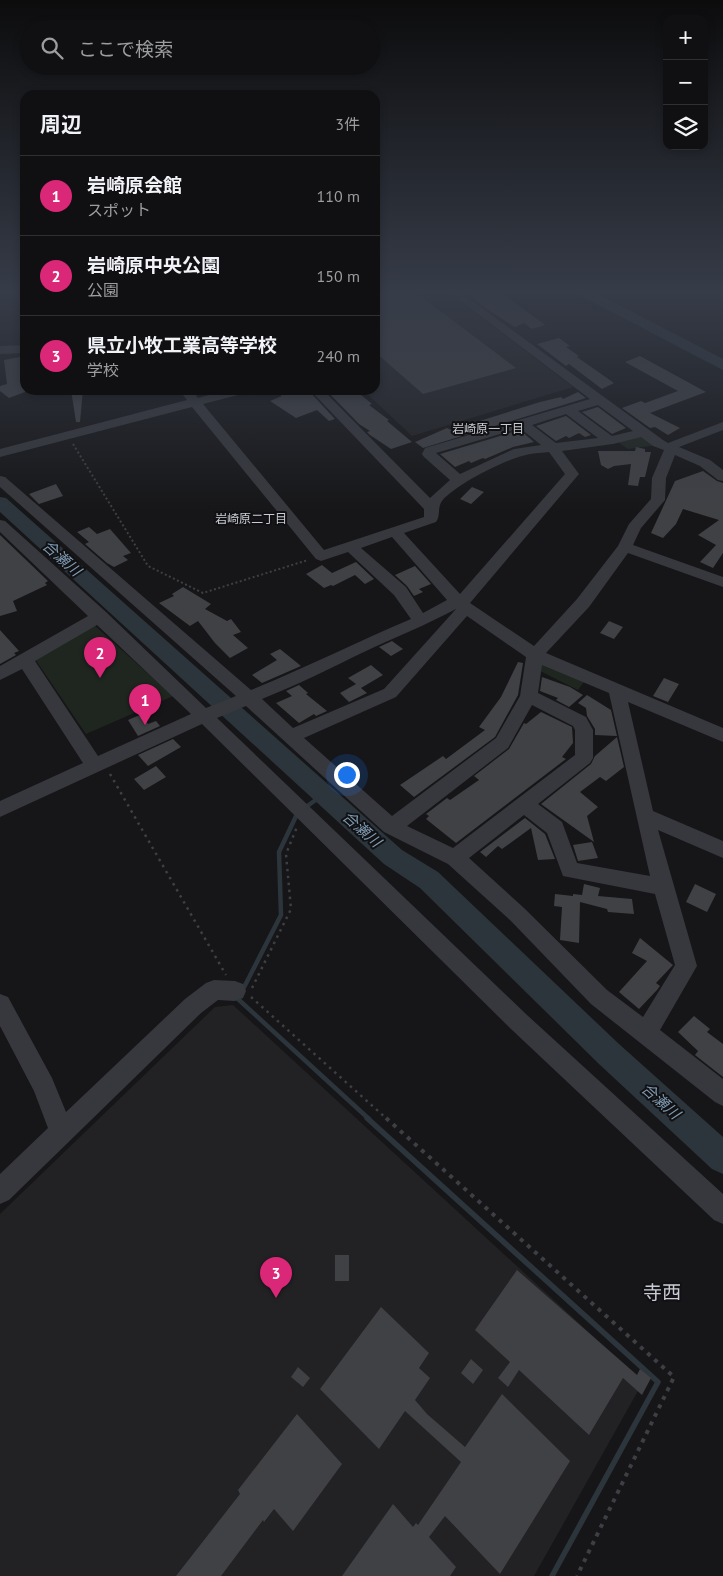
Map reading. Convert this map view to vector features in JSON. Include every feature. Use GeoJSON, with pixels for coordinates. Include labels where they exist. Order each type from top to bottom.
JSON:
{"type":"FeatureCollection","features":[{"type":"Feature","properties":{"kind":"street"},"geometry":{"type":"LineString","coordinates":[[553,366],[658,443],[705,463],[723,477]]}},
{"type":"Feature","properties":{"kind":"street"},"geometry":{"type":"LineString","coordinates":[[190,395],[321,556],[431,519],[431,508],[437,498],[458,480],[519,452],[609,440],[644,432]]}},
{"type":"Feature","properties":{"kind":"street"},"geometry":{"type":"LineString","coordinates":[[0,453],[223,395]]}},
{"type":"Feature","properties":{"kind":"street"},"geometry":{"type":"LineString","coordinates":[[321,395],[431,508]]}},
{"type":"Feature","properties":{"kind":"street"},"geometry":{"type":"LineString","coordinates":[[458,480],[429,454],[430,451],[600,400]]}},
{"type":"Feature","properties":{"kind":"street"},"geometry":{"type":"LineString","coordinates":[[569,410],[609,440]]}},
{"type":"Feature","properties":{"kind":"street"},"geometry":{"type":"LineString","coordinates":[[291,736],[390,693],[460,605],[572,474],[552,447],[523,424]]}},
{"type":"Feature","properties":{"kind":"street"},"geometry":{"type":"LineString","coordinates":[[391,827],[502,743],[529,696],[535,654],[583,603],[624,548],[634,526],[658,500],[656,489],[658,480],[674,444],[723,426]]}},
{"type":"Feature","properties":{"kind":"street"},"geometry":{"type":"LineString","coordinates":[[0,480],[244,699],[291,736],[391,827],[455,858],[516,914],[598,998],[723,1094]]}},
{"type":"Feature","properties":{"kind":"street"},"geometry":{"type":"LineString","coordinates":[[0,524],[100,616],[519,1022],[723,1211]]}},
{"type":"Feature","properties":{"kind":"street"},"geometry":{"type":"LineString","coordinates":[[395,532],[460,605],[535,654],[723,735]]}},
{"type":"Feature","properties":{"kind":"street"},"geometry":{"type":"LineString","coordinates":[[350,547],[400,591],[421,621]]}},
{"type":"Feature","properties":{"kind":"street"},"geometry":{"type":"LineString","coordinates":[[624,548],[723,582]]}},
{"type":"Feature","properties":{"kind":"street"},"geometry":{"type":"LineString","coordinates":[[0,809],[98,763],[244,699],[309,674],[361,647],[460,605]]}},
{"type":"Feature","properties":{"kind":"street"},"geometry":{"type":"LineString","coordinates":[[0,674],[100,616]]}},
{"type":"Feature","properties":{"kind":"street"},"geometry":{"type":"LineString","coordinates":[[24,660],[98,763]]}},
{"type":"Feature","properties":{"kind":"street"},"geometry":{"type":"LineString","coordinates":[[617,690],[645,816],[686,966],[645,1034]]}},
{"type":"Feature","properties":{"kind":"street"},"geometry":{"type":"LineString","coordinates":[[455,858],[584,758],[584,730],[580,722],[529,696]]}},
{"type":"Feature","properties":{"kind":"street"},"geometry":{"type":"LineString","coordinates":[[524,804],[555,828],[570,870],[663,887]]}},
{"type":"Feature","properties":{"kind":"street"},"geometry":{"type":"LineString","coordinates":[[645,816],[723,850]]}},
{"type":"Feature","properties":{"kind":"street"},"geometry":{"type":"LineString","coordinates":[[0,1190],[193,1006],[214,990],[235,991]]}},
{"type":"Feature","properties":{"kind":"street"},"geometry":{"type":"LineString","coordinates":[[0,1004],[44,1086],[61,1130]]}},
{"type":"Feature","properties":{"kind":"path"},"geometry":{"type":"LineString","coordinates":[[68,436],[148,566],[203,593],[321,556]]}},
{"type":"Feature","properties":{"kind":"path"},"geometry":{"type":"LineString","coordinates":[[98,763],[235,991]]}},
{"type":"Feature","properties":{"kind":"path"},"geometry":{"type":"LineString","coordinates":[[303,812],[286,854],[291,909],[248,996],[254,998],[674,1377],[577,1576]]}},
{"type":"Feature","properties":{"kind":"shaded area"},"geometry":{"type":"Polygon","coordinates":[[[380,366],[545,366],[573,387],[412,436],[368,395],[380,395],[380,366]]]}},
{"type":"Feature","properties":{"kind":"shaded area"},"geometry":{"type":"Polygon","coordinates":[[[643,434],[658,445],[628,449],[616,441],[643,434]]]}},
{"type":"Feature","properties":{"kind":"shaded area"},"geometry":{"type":"Polygon","coordinates":[[[94,625],[173,696],[86,734],[35,659],[94,625]]]}},
{"type":"Feature","properties":{"kind":"shaded area"},"geometry":{"type":"Polygon","coordinates":[[[539,658],[586,679],[578,690],[536,669],[539,658]]]}},
{"type":"Feature","properties":{"kind":"shaded area"},"geometry":{"type":"Polygon","coordinates":[[[233,1005],[643,1382],[534,1576],[0,1576],[0,1214],[215,1007],[233,1005]]]}},
{"type":"Feature","properties":{"kind":"building"},"geometry":{"type":"Polygon","coordinates":[[[5,366],[20,366],[20,394],[9,398],[0,391],[0,386],[7,384],[5,366]]]}},
{"type":"Feature","properties":{"kind":"building"},"geometry":{"type":"Polygon","coordinates":[[[390,366],[513,366],[516,368],[423,394],[390,366]]]}},
{"type":"Feature","properties":{"kind":"building"},"geometry":{"type":"Polygon","coordinates":[[[571,366],[589,366],[614,383],[602,389],[571,366]]]}},
{"type":"Feature","properties":{"kind":"building"},"geometry":{"type":"Polygon","coordinates":[[[631,366],[658,366],[706,392],[650,413],[680,428],[668,435],[655,427],[650,428],[622,408],[641,401],[645,403],[678,391],[631,366]]]}},
{"type":"Feature","properties":{"kind":"building"},"geometry":{"type":"Polygon","coordinates":[[[578,392],[586,398],[423,448],[415,442],[447,428],[451,430],[540,402],[561,397],[563,399],[578,392]]]}},
{"type":"Feature","properties":{"kind":"building"},"geometry":{"type":"Polygon","coordinates":[[[72,395],[83,395],[80,422],[76,422],[72,395]]]}},
{"type":"Feature","properties":{"kind":"building"},"geometry":{"type":"Polygon","coordinates":[[[280,395],[313,395],[335,419],[329,421],[317,410],[296,418],[270,401],[282,396],[280,395]]]}},
{"type":"Feature","properties":{"kind":"building"},"geometry":{"type":"Polygon","coordinates":[[[331,395],[361,395],[372,404],[369,405],[389,420],[387,421],[412,442],[391,449],[370,435],[367,432],[370,431],[359,424],[331,395]]]}},
{"type":"Feature","properties":{"kind":"building"},"geometry":{"type":"Polygon","coordinates":[[[598,407],[626,428],[612,434],[582,412],[598,407]]]}},
{"type":"Feature","properties":{"kind":"building"},"geometry":{"type":"Polygon","coordinates":[[[566,416],[591,435],[585,437],[579,433],[556,441],[536,426],[566,416]]]}},
{"type":"Feature","properties":{"kind":"building"},"geometry":{"type":"Polygon","coordinates":[[[520,430],[534,442],[513,447],[485,459],[483,458],[471,463],[469,461],[455,467],[440,454],[520,430]]]}},
{"type":"Feature","properties":{"kind":"building"},"geometry":{"type":"Polygon","coordinates":[[[636,447],[645,449],[645,452],[651,452],[645,477],[640,477],[638,486],[628,485],[631,464],[614,466],[608,469],[601,465],[598,451],[635,451],[636,447]]]}},
{"type":"Feature","properties":{"kind":"building"},"geometry":{"type":"Polygon","coordinates":[[[703,471],[723,483],[723,553],[713,568],[700,562],[716,545],[698,535],[719,520],[683,509],[676,524],[663,538],[651,533],[675,481],[703,471]]]}},
{"type":"Feature","properties":{"kind":"building"},"geometry":{"type":"Polygon","coordinates":[[[56,484],[63,496],[39,504],[29,494],[56,484]]]}},
{"type":"Feature","properties":{"kind":"building"},"geometry":{"type":"Polygon","coordinates":[[[472,487],[484,492],[471,504],[460,499],[472,487]]]}},
{"type":"Feature","properties":{"kind":"building"},"geometry":{"type":"Polygon","coordinates":[[[89,527],[97,534],[110,529],[131,553],[123,556],[128,560],[114,567],[107,563],[85,544],[89,542],[77,532],[89,527]]]}},
{"type":"Feature","properties":{"kind":"building"},"geometry":{"type":"Polygon","coordinates":[[[0,535],[48,581],[45,583],[47,585],[13,601],[17,611],[0,616],[0,535]]]}},
{"type":"Feature","properties":{"kind":"building"},"geometry":{"type":"Polygon","coordinates":[[[356,562],[374,579],[365,584],[355,575],[333,586],[324,588],[306,574],[322,565],[332,573],[356,562]]]}},
{"type":"Feature","properties":{"kind":"building"},"geometry":{"type":"Polygon","coordinates":[[[415,566],[431,584],[419,589],[423,592],[414,596],[407,586],[395,575],[415,566]]]}},
{"type":"Feature","properties":{"kind":"building"},"geometry":{"type":"Polygon","coordinates":[[[183,587],[211,604],[205,609],[227,621],[231,619],[241,632],[233,635],[248,648],[230,658],[215,643],[198,621],[190,626],[159,603],[174,596],[172,594],[183,587]]]}},
{"type":"Feature","properties":{"kind":"building"},"geometry":{"type":"Polygon","coordinates":[[[609,621],[623,627],[614,639],[600,633],[609,621]]]}},
{"type":"Feature","properties":{"kind":"building"},"geometry":{"type":"Polygon","coordinates":[[[0,630],[19,651],[14,653],[16,655],[0,664],[0,630]]]}},
{"type":"Feature","properties":{"kind":"building"},"geometry":{"type":"Polygon","coordinates":[[[392,641],[403,649],[391,656],[379,647],[392,641]]]}},
{"type":"Feature","properties":{"kind":"building"},"geometry":{"type":"Polygon","coordinates":[[[280,649],[301,666],[262,683],[252,675],[277,660],[270,654],[280,649]]]}},
{"type":"Feature","properties":{"kind":"building"},"geometry":{"type":"Polygon","coordinates":[[[518,662],[523,663],[518,695],[495,737],[414,797],[400,785],[443,756],[446,759],[485,730],[479,727],[501,697],[518,662]]]}},
{"type":"Feature","properties":{"kind":"building"},"geometry":{"type":"Polygon","coordinates":[[[371,665],[383,675],[361,688],[367,693],[349,702],[340,693],[356,684],[348,678],[371,665]]]}},
{"type":"Feature","properties":{"kind":"building"},"geometry":{"type":"Polygon","coordinates":[[[542,677],[570,687],[583,695],[569,707],[556,700],[558,698],[540,691],[542,677]]]}},
{"type":"Feature","properties":{"kind":"building"},"geometry":{"type":"Polygon","coordinates":[[[664,678],[679,684],[668,702],[653,696],[664,678]]]}},
{"type":"Feature","properties":{"kind":"building"},"geometry":{"type":"Polygon","coordinates":[[[299,685],[308,693],[306,694],[327,711],[316,716],[314,714],[299,723],[276,703],[292,696],[286,691],[299,685]]]}},
{"type":"Feature","properties":{"kind":"building"},"geometry":{"type":"Polygon","coordinates":[[[587,695],[611,710],[617,736],[595,735],[595,729],[587,716],[586,708],[578,703],[587,695]]]}},
{"type":"Feature","properties":{"kind":"building"},"geometry":{"type":"Polygon","coordinates":[[[541,712],[572,727],[573,743],[562,757],[566,759],[456,843],[426,819],[429,816],[426,814],[447,798],[450,800],[479,780],[474,776],[509,749],[524,723],[526,724],[541,712]]]}},
{"type":"Feature","properties":{"kind":"building"},"geometry":{"type":"Polygon","coordinates":[[[142,714],[148,724],[156,721],[160,726],[138,736],[128,720],[142,714]]]}},
{"type":"Feature","properties":{"kind":"building"},"geometry":{"type":"Polygon","coordinates":[[[617,737],[624,767],[606,781],[600,777],[580,792],[598,807],[587,816],[594,842],[541,804],[591,764],[595,756],[617,737]]]}},
{"type":"Feature","properties":{"kind":"building"},"geometry":{"type":"Polygon","coordinates":[[[173,739],[181,747],[148,766],[138,755],[173,739]]]}},
{"type":"Feature","properties":{"kind":"building"},"geometry":{"type":"Polygon","coordinates":[[[156,766],[166,777],[144,790],[134,779],[156,766]]]}},
{"type":"Feature","properties":{"kind":"building"},"geometry":{"type":"Polygon","coordinates":[[[525,818],[545,834],[555,859],[538,860],[531,828],[502,849],[498,846],[486,857],[480,852],[525,818]]]}},
{"type":"Feature","properties":{"kind":"building"},"geometry":{"type":"Polygon","coordinates":[[[592,842],[598,858],[578,861],[573,845],[592,842]]]}},
{"type":"Feature","properties":{"kind":"building"},"geometry":{"type":"Polygon","coordinates":[[[584,884],[600,888],[598,896],[632,899],[634,914],[608,912],[607,909],[580,902],[579,943],[560,940],[562,907],[554,906],[555,894],[582,895],[584,884]]]}},
{"type":"Feature","properties":{"kind":"building"},"geometry":{"type":"Polygon","coordinates":[[[695,884],[716,894],[707,912],[686,902],[695,884]]]}},
{"type":"Feature","properties":{"kind":"building"},"geometry":{"type":"Polygon","coordinates":[[[640,938],[673,965],[656,983],[660,986],[657,990],[639,1009],[619,992],[647,961],[632,953],[640,938]]]}},
{"type":"Feature","properties":{"kind":"building"},"geometry":{"type":"Polygon","coordinates":[[[694,1016],[710,1029],[707,1032],[723,1044],[723,1077],[695,1055],[698,1051],[678,1032],[694,1016]]]}},
{"type":"Feature","properties":{"kind":"building"},"geometry":{"type":"Polygon","coordinates":[[[335,1255],[349,1255],[349,1281],[335,1281],[335,1255]]]}},
{"type":"Feature","properties":{"kind":"building"},"geometry":{"type":"Polygon","coordinates":[[[517,1270],[637,1375],[640,1369],[651,1378],[642,1395],[623,1378],[589,1435],[519,1370],[508,1387],[498,1378],[510,1362],[475,1330],[517,1270]]]}},
{"type":"Feature","properties":{"kind":"building"},"geometry":{"type":"Polygon","coordinates":[[[381,1307],[429,1353],[419,1368],[430,1378],[415,1400],[427,1414],[465,1447],[502,1394],[570,1461],[500,1574],[445,1516],[429,1537],[456,1567],[450,1576],[342,1576],[393,1504],[413,1527],[416,1523],[418,1525],[461,1462],[405,1411],[379,1449],[320,1389],[381,1307]]]}},
{"type":"Feature","properties":{"kind":"building"},"geometry":{"type":"Polygon","coordinates":[[[471,1359],[483,1370],[473,1384],[461,1373],[471,1359]]]}},
{"type":"Feature","properties":{"kind":"building"},"geometry":{"type":"Polygon","coordinates":[[[298,1367],[310,1378],[303,1387],[291,1377],[298,1367]]]}},
{"type":"Feature","properties":{"kind":"building"},"geometry":{"type":"Polygon","coordinates":[[[297,1414],[342,1464],[293,1531],[274,1509],[264,1522],[263,1520],[221,1576],[176,1576],[240,1494],[238,1490],[297,1414]]]}},
{"type":"Feature","properties":{"kind":"waterway","name":"合瀬川"},"geometry":{"type":"LineString","coordinates":[[0,502],[393,857],[429,880],[609,1054],[723,1158]]}},
{"type":"Feature","properties":{"kind":"waterway"},"geometry":{"type":"LineString","coordinates":[[306,807],[324,794]]}},
{"type":"Feature","properties":{"kind":"waterway"},"geometry":{"type":"LineString","coordinates":[[298,812],[279,852],[281,915],[238,999],[369,1119]]}},
{"type":"Feature","properties":{"kind":"waterway"},"geometry":{"type":"LineString","coordinates":[[367,1118],[658,1382],[552,1576]]}},
{"type":"Feature","properties":{"kind":"place","name":"岩崎原中央公園"},"geometry":{"type":"Point","coordinates":[100,678]}},
{"type":"Feature","properties":{"kind":"place","name":"岩崎原会館"},"geometry":{"type":"Point","coordinates":[145,725]}},
{"type":"Feature","properties":{"kind":"place","name":"県立小牧工業高等学校"},"geometry":{"type":"Point","coordinates":[276,1298]}},
{"type":"Feature","properties":{"kind":"district","name":"岩崎原一丁目"},"geometry":{"type":"Point","coordinates":[488,428]}},
{"type":"Feature","properties":{"kind":"district","name":"岩崎原二丁目"},"geometry":{"type":"Point","coordinates":[251,518]}},
{"type":"Feature","properties":{"kind":"district","name":"寺西"},"geometry":{"type":"Point","coordinates":[662,1292]}}]}
